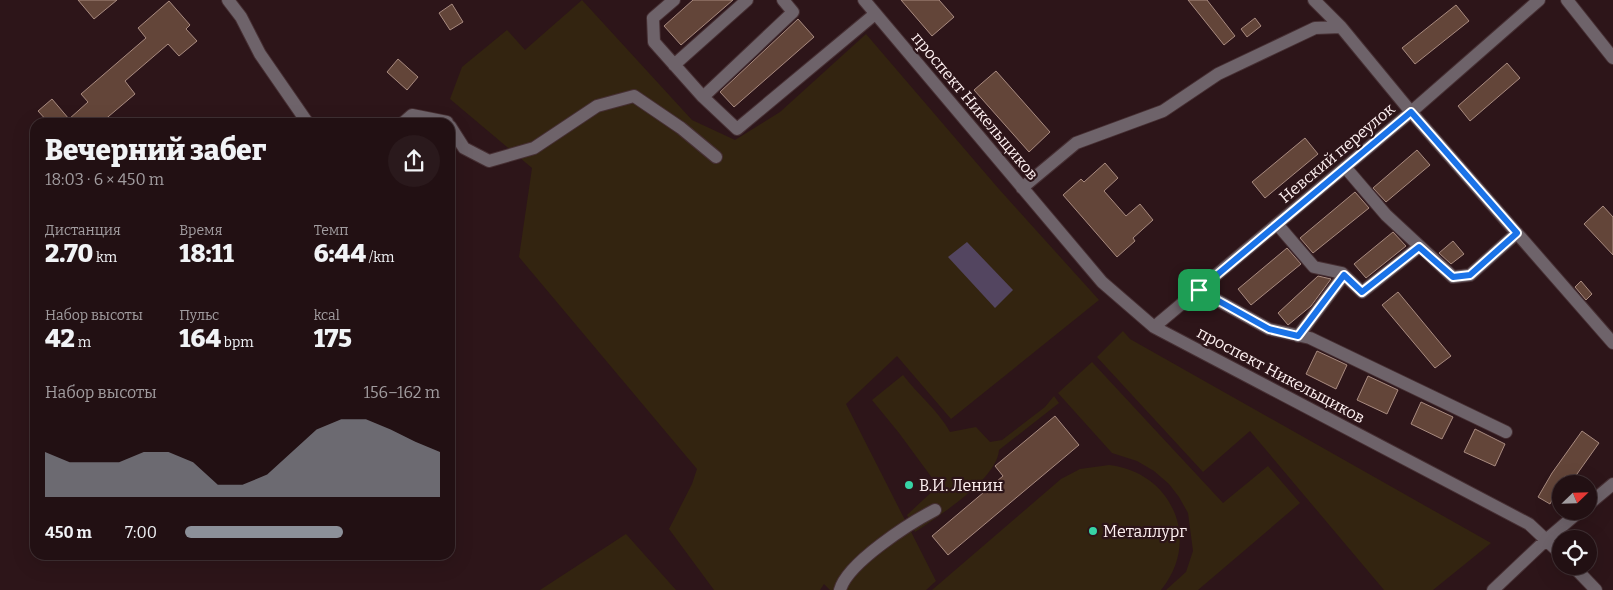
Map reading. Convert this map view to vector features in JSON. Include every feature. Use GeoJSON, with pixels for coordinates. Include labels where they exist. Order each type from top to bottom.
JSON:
{"type":"FeatureCollection","features":[{"type":"Feature","properties":{"kind":"street"},"geometry":{"type":"LineString","coordinates":[[228,0],[241,16],[260,54],[304,118]]}},
{"type":"Feature","properties":{"kind":"street"},"geometry":{"type":"LineString","coordinates":[[674,0],[653,18],[654,42],[703,97],[737,129],[875,14]]}},
{"type":"Feature","properties":{"kind":"street"},"geometry":{"type":"LineString","coordinates":[[674,65],[747,0]]}},
{"type":"Feature","properties":{"kind":"street"},"geometry":{"type":"LineString","coordinates":[[703,97],[793,12],[783,0]]}},
{"type":"Feature","properties":{"kind":"street","name":"проспект Никельщиков"},"geometry":{"type":"LineString","coordinates":[[864,0],[1102,282],[1154,327],[1529,524],[1552,544]]}},
{"type":"Feature","properties":{"kind":"street"},"geometry":{"type":"LineString","coordinates":[[1314,0],[1341,27],[1411,112],[1613,343]]}},
{"type":"Feature","properties":{"kind":"street","name":"Невский переулок"},"geometry":{"type":"LineString","coordinates":[[1154,327],[1411,112],[1540,0]]}},
{"type":"Feature","properties":{"kind":"street"},"geometry":{"type":"LineString","coordinates":[[1567,0],[1613,58]]}},
{"type":"Feature","properties":{"kind":"street"},"geometry":{"type":"LineString","coordinates":[[1022,188],[1076,143],[1163,111],[1218,74],[1315,28],[1341,27]]}},
{"type":"Feature","properties":{"kind":"street"},"geometry":{"type":"LineString","coordinates":[[455,134],[464,148],[489,161],[534,148],[597,106],[634,96],[680,128],[716,157]]}},
{"type":"Feature","properties":{"kind":"street"},"geometry":{"type":"LineString","coordinates":[[409,118],[412,115],[427,118]]}},
{"type":"Feature","properties":{"kind":"street"},"geometry":{"type":"LineString","coordinates":[[1345,167],[1386,214],[1453,277],[1470,275],[1517,233]]}},
{"type":"Feature","properties":{"kind":"street"},"geometry":{"type":"LineString","coordinates":[[1277,224],[1314,267],[1342,273],[1362,292],[1419,247]]}},
{"type":"Feature","properties":{"kind":"street"},"geometry":{"type":"LineString","coordinates":[[1298,336],[1344,275]]}},
{"type":"Feature","properties":{"kind":"street"},"geometry":{"type":"LineString","coordinates":[[1199,290],[1269,329],[1310,338],[1506,432]]}},
{"type":"Feature","properties":{"kind":"street"},"geometry":{"type":"LineString","coordinates":[[1598,496],[1613,484]]}},
{"type":"Feature","properties":{"kind":"street"},"geometry":{"type":"LineString","coordinates":[[840,590],[842,581],[860,562],[918,519],[935,510]]}},
{"type":"Feature","properties":{"kind":"street"},"geometry":{"type":"LineString","coordinates":[[1493,590],[1569,520]]}},
{"type":"Feature","properties":{"kind":"street"},"geometry":{"type":"LineString","coordinates":[[1582,575],[1596,590]]}},
{"type":"Feature","properties":{"kind":"shaded area"},"geometry":{"type":"Polygon","coordinates":[[[582,0],[692,120],[735,140],[780,112],[866,34],[998,188],[1099,300],[951,419],[897,356],[846,404],[936,581],[926,590],[830,590],[824,584],[820,590],[714,590],[669,529],[692,484],[697,469],[519,257],[532,168],[450,99],[462,67],[507,30],[525,50],[582,0]]]}},
{"type":"Feature","properties":{"kind":"shaded area"},"geometry":{"type":"Polygon","coordinates":[[[967,242],[1013,290],[995,308],[948,257],[967,242]]]}},
{"type":"Feature","properties":{"kind":"shaded area"},"geometry":{"type":"Polygon","coordinates":[[[1123,331],[1130,339],[1491,543],[1433,590],[1384,590],[1250,431],[1203,472],[1097,357],[1123,331]]]}},
{"type":"Feature","properties":{"kind":"shaded area"},"geometry":{"type":"Polygon","coordinates":[[[1092,362],[1223,503],[1268,466],[1300,503],[1198,590],[1166,590],[1186,572],[1193,551],[1188,513],[1179,497],[1169,484],[1154,471],[1137,461],[1112,453],[1058,393],[1092,362]]]}},
{"type":"Feature","properties":{"kind":"shaded area"},"geometry":{"type":"Polygon","coordinates":[[[903,375],[940,417],[950,432],[976,427],[990,442],[1002,440],[1045,407],[1054,396],[1059,403],[999,450],[996,461],[988,473],[965,496],[915,532],[907,515],[938,486],[872,400],[903,375]]]}},
{"type":"Feature","properties":{"kind":"shaded area","name":"Металлург"},"geometry":{"type":"Polygon","coordinates":[[[1109,465],[1131,470],[1149,480],[1164,494],[1174,511],[1179,530],[1179,550],[1173,571],[1161,590],[932,590],[1061,479],[1080,469],[1109,465]]]}},
{"type":"Feature","properties":{"kind":"shaded area"},"geometry":{"type":"Polygon","coordinates":[[[626,534],[676,590],[540,590],[626,534]]]}},
{"type":"Feature","properties":{"kind":"building"},"geometry":{"type":"Polygon","coordinates":[[[78,0],[117,0],[94,19],[78,0]]]}},
{"type":"Feature","properties":{"kind":"building"},"geometry":{"type":"Polygon","coordinates":[[[693,0],[733,0],[681,45],[664,26],[693,0]]]}},
{"type":"Feature","properties":{"kind":"building"},"geometry":{"type":"Polygon","coordinates":[[[901,0],[939,0],[954,17],[932,36],[901,0]]]}},
{"type":"Feature","properties":{"kind":"building"},"geometry":{"type":"Polygon","coordinates":[[[1188,0],[1207,0],[1235,36],[1224,45],[1188,0]]]}},
{"type":"Feature","properties":{"kind":"building"},"geometry":{"type":"Polygon","coordinates":[[[169,1],[190,25],[186,29],[197,41],[179,56],[168,44],[125,81],[135,94],[107,118],[70,118],[88,102],[81,94],[146,38],[138,28],[169,1]]]}},
{"type":"Feature","properties":{"kind":"building"},"geometry":{"type":"Polygon","coordinates":[[[452,4],[463,22],[450,30],[439,13],[452,4]]]}},
{"type":"Feature","properties":{"kind":"building"},"geometry":{"type":"Polygon","coordinates":[[[1456,5],[1469,21],[1415,64],[1402,48],[1456,5]]]}},
{"type":"Feature","properties":{"kind":"building"},"geometry":{"type":"Polygon","coordinates":[[[1255,18],[1261,26],[1247,37],[1241,29],[1255,18]]]}},
{"type":"Feature","properties":{"kind":"building"},"geometry":{"type":"Polygon","coordinates":[[[798,19],[814,37],[734,107],[720,92],[798,19]]]}},
{"type":"Feature","properties":{"kind":"building"},"geometry":{"type":"Polygon","coordinates":[[[398,59],[418,77],[407,90],[387,72],[398,59]]]}},
{"type":"Feature","properties":{"kind":"building"},"geometry":{"type":"Polygon","coordinates":[[[1507,63],[1520,78],[1470,121],[1458,106],[1507,63]]]}},
{"type":"Feature","properties":{"kind":"building"},"geometry":{"type":"Polygon","coordinates":[[[996,71],[1050,132],[1029,152],[974,90],[996,71]]]}},
{"type":"Feature","properties":{"kind":"building"},"geometry":{"type":"Polygon","coordinates":[[[52,99],[68,118],[44,118],[38,111],[52,99]]]}},
{"type":"Feature","properties":{"kind":"building"},"geometry":{"type":"Polygon","coordinates":[[[1305,138],[1318,154],[1265,198],[1252,182],[1305,138]]]}},
{"type":"Feature","properties":{"kind":"building"},"geometry":{"type":"Polygon","coordinates":[[[1417,150],[1430,165],[1386,202],[1373,188],[1417,150]]]}},
{"type":"Feature","properties":{"kind":"building"},"geometry":{"type":"Polygon","coordinates":[[[1105,163],[1118,178],[1104,191],[1126,216],[1140,204],[1153,220],[1133,238],[1135,241],[1117,257],[1063,195],[1081,179],[1084,182],[1105,163]]]}},
{"type":"Feature","properties":{"kind":"building"},"geometry":{"type":"Polygon","coordinates":[[[1355,192],[1369,208],[1313,253],[1300,238],[1355,192]]]}},
{"type":"Feature","properties":{"kind":"building"},"geometry":{"type":"Polygon","coordinates":[[[1603,206],[1613,217],[1613,255],[1584,224],[1603,206]]]}},
{"type":"Feature","properties":{"kind":"building"},"geometry":{"type":"Polygon","coordinates":[[[1393,232],[1406,246],[1366,278],[1354,264],[1393,232]]]}},
{"type":"Feature","properties":{"kind":"building"},"geometry":{"type":"Polygon","coordinates":[[[1453,241],[1464,254],[1451,264],[1439,253],[1453,241]]]}},
{"type":"Feature","properties":{"kind":"building"},"geometry":{"type":"Polygon","coordinates":[[[1287,248],[1301,264],[1251,305],[1238,289],[1287,248]]]}},
{"type":"Feature","properties":{"kind":"building"},"geometry":{"type":"Polygon","coordinates":[[[1318,276],[1331,279],[1311,306],[1288,325],[1278,313],[1318,276]]]}},
{"type":"Feature","properties":{"kind":"building"},"geometry":{"type":"Polygon","coordinates":[[[1581,281],[1592,294],[1586,300],[1575,287],[1581,281]]]}},
{"type":"Feature","properties":{"kind":"building"},"geometry":{"type":"Polygon","coordinates":[[[1398,292],[1451,356],[1435,368],[1382,305],[1398,292]]]}},
{"type":"Feature","properties":{"kind":"building"},"geometry":{"type":"Polygon","coordinates":[[[1317,351],[1347,365],[1336,389],[1306,374],[1317,351]]]}},
{"type":"Feature","properties":{"kind":"building"},"geometry":{"type":"Polygon","coordinates":[[[1368,376],[1398,390],[1387,414],[1357,400],[1368,376]]]}},
{"type":"Feature","properties":{"kind":"building"},"geometry":{"type":"Polygon","coordinates":[[[1421,402],[1453,417],[1442,439],[1411,424],[1421,402]]]}},
{"type":"Feature","properties":{"kind":"building"},"geometry":{"type":"Polygon","coordinates":[[[1055,416],[1079,445],[948,555],[932,536],[1003,476],[995,466],[1055,416]]]}},
{"type":"Feature","properties":{"kind":"building"},"geometry":{"type":"Polygon","coordinates":[[[1475,429],[1505,444],[1495,466],[1464,452],[1475,429]]]}},
{"type":"Feature","properties":{"kind":"building"},"geometry":{"type":"Polygon","coordinates":[[[1582,431],[1599,443],[1576,475],[1552,475],[1552,500],[1550,504],[1538,497],[1552,473],[1582,431]]]}},
{"type":"Feature","properties":{"kind":"place","name":"В.И. Ленин"},"geometry":{"type":"Point","coordinates":[909,485]}},
{"type":"Feature","properties":{"kind":"place","name":"Металлург"},"geometry":{"type":"Point","coordinates":[1093,531]}},
{"type":"Feature","properties":{"kind":"route"},"geometry":{"type":"LineString","coordinates":[[1411,112],[1517,233],[1470,275],[1453,277],[1419,247],[1362,292],[1344,275],[1298,336],[1269,329],[1199,290],[1411,112]]}}]}
